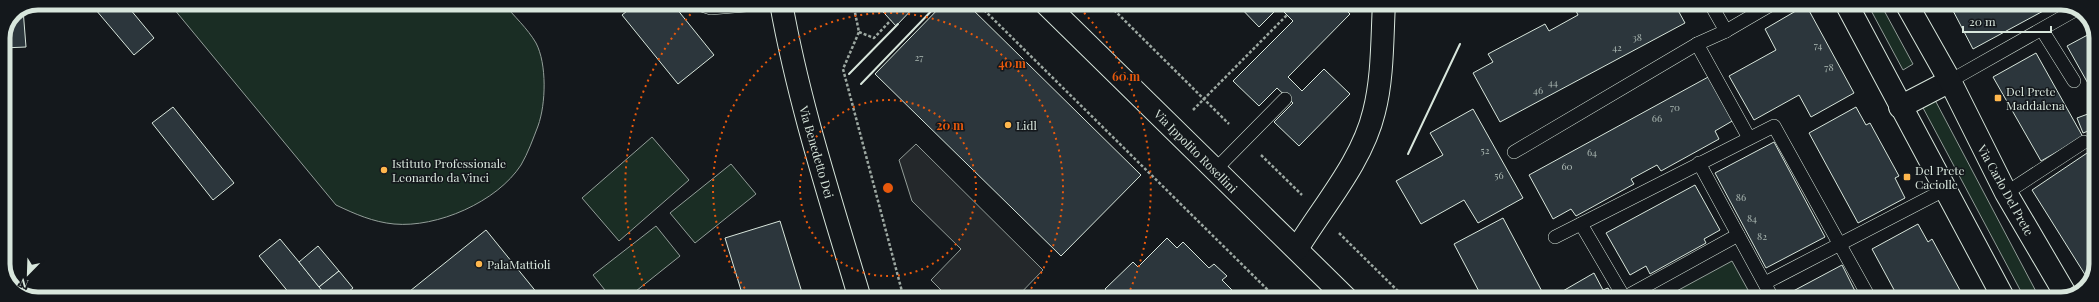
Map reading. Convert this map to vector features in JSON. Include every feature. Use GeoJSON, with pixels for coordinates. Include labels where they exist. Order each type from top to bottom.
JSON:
{"type":"FeatureCollection","features":[{"type":"Feature","properties":{"kind":"street","name":"Via Benedetto Dei"},"geometry":{"type":"LineString","coordinates":[[782,10],[790,54],[858,292]]}},
{"type":"Feature","properties":{"kind":"street","name":"Via Ippolito Rosellini"},"geometry":{"type":"LineString","coordinates":[[1053,10],[1340,292]]}},
{"type":"Feature","properties":{"kind":"street"},"geometry":{"type":"LineString","coordinates":[[1297,249],[1354,162],[1366,137],[1374,112],[1381,56],[1384,10]]}},
{"type":"Feature","properties":{"kind":"street"},"geometry":{"type":"LineString","coordinates":[[1850,10],[1944,190],[2000,292]]}},
{"type":"Feature","properties":{"kind":"street","name":"Via Carlo Del Prete"},"geometry":{"type":"LineString","coordinates":[[1910,10],[1950,81],[2006,193],[2064,291]]}},
{"type":"Feature","properties":{"kind":"street"},"geometry":{"type":"LineString","coordinates":[[1900,107],[1950,81]]}},
{"type":"Feature","properties":{"kind":"lane"},"geometry":{"type":"LineString","coordinates":[[1714,10],[1726,31]]}},
{"type":"Feature","properties":{"kind":"lane"},"geometry":{"type":"LineString","coordinates":[[1514,152],[1697,44],[1726,31],[1762,10]]}},
{"type":"Feature","properties":{"kind":"lane"},"geometry":{"type":"LineString","coordinates":[[1950,81],[2072,12]]}},
{"type":"Feature","properties":{"kind":"lane"},"geometry":{"type":"LineString","coordinates":[[2042,30],[2074,81]]}},
{"type":"Feature","properties":{"kind":"lane"},"geometry":{"type":"LineString","coordinates":[[1697,44],[1749,138]]}},
{"type":"Feature","properties":{"kind":"lane"},"geometry":{"type":"LineString","coordinates":[[1216,170],[1285,99]]}},
{"type":"Feature","properties":{"kind":"lane"},"geometry":{"type":"LineString","coordinates":[[1555,237],[1774,126],[1866,292]]}},
{"type":"Feature","properties":{"kind":"lane"},"geometry":{"type":"LineString","coordinates":[[2006,193],[2084,142]]}},
{"type":"Feature","properties":{"kind":"lane"},"geometry":{"type":"LineString","coordinates":[[1699,163],[1770,292]]}},
{"type":"Feature","properties":{"kind":"lane"},"geometry":{"type":"LineString","coordinates":[[1765,283],[1944,190]]}},
{"type":"Feature","properties":{"kind":"lane"},"geometry":{"type":"LineString","coordinates":[[1581,224],[1621,292]]}},
{"type":"Feature","properties":{"kind":"lane"},"geometry":{"type":"LineString","coordinates":[[1635,292],[1738,235]]}},
{"type":"Feature","properties":{"kind":"path"},"geometry":{"type":"LineString","coordinates":[[854,10],[859,32],[843,69],[902,292]]}},
{"type":"Feature","properties":{"kind":"path"},"geometry":{"type":"LineString","coordinates":[[985,10],[1270,292]]}},
{"type":"Feature","properties":{"kind":"path"},"geometry":{"type":"LineString","coordinates":[[1174,130],[1287,15]]}},
{"type":"Feature","properties":{"kind":"path"},"geometry":{"type":"LineString","coordinates":[[859,32],[874,38],[891,20]]}},
{"type":"Feature","properties":{"kind":"green space"},"geometry":{"type":"Polygon","coordinates":[[[175,10],[509,10],[536,43],[540,52],[544,73],[544,96],[541,117],[521,165],[510,178],[482,201],[465,210],[429,222],[411,224],[386,223],[364,217],[336,205],[175,10]]]}},
{"type":"Feature","properties":{"kind":"green space"},"geometry":{"type":"Polygon","coordinates":[[[1871,10],[1884,10],[1913,64],[1903,70],[1871,10]]]}},
{"type":"Feature","properties":{"kind":"green space"},"geometry":{"type":"Polygon","coordinates":[[[1935,100],[2036,292],[2021,292],[1922,106],[1935,100]]]}},
{"type":"Feature","properties":{"kind":"green space"},"geometry":{"type":"Polygon","coordinates":[[[652,137],[689,180],[619,241],[582,198],[652,137]]]}},
{"type":"Feature","properties":{"kind":"green space"},"geometry":{"type":"Polygon","coordinates":[[[731,164],[756,194],[695,243],[670,213],[731,164]]]}},
{"type":"Feature","properties":{"kind":"green space"},"geometry":{"type":"Polygon","coordinates":[[[656,226],[680,256],[635,292],[606,292],[593,275],[656,226]]]}},
{"type":"Feature","properties":{"kind":"green space"},"geometry":{"type":"Polygon","coordinates":[[[1732,261],[1749,292],[1675,292],[1732,261]]]}},
{"type":"Feature","properties":{"kind":"shaded area"},"geometry":{"type":"Polygon","coordinates":[[[916,144],[1043,270],[1022,292],[943,292],[931,280],[961,249],[912,201],[899,160],[916,144]]]}},
{"type":"Feature","properties":{"kind":"building"},"geometry":{"type":"Polygon","coordinates":[[[96,10],[131,10],[154,38],[134,55],[96,10]]]}},
{"type":"Feature","properties":{"kind":"building"},"geometry":{"type":"Polygon","coordinates":[[[628,10],[678,10],[714,55],[678,84],[622,15],[628,10]]]}},
{"type":"Feature","properties":{"kind":"building"},"geometry":{"type":"Polygon","coordinates":[[[881,10],[911,10],[896,26],[881,10]]]}},
{"type":"Feature","properties":{"kind":"building","name":"Lidl"},"geometry":{"type":"Polygon","coordinates":[[[937,10],[973,10],[1141,175],[1061,256],[875,74],[937,10]]]}},
{"type":"Feature","properties":{"kind":"building"},"geometry":{"type":"Polygon","coordinates":[[[1243,10],[1276,10],[1259,27],[1243,10]]]}},
{"type":"Feature","properties":{"kind":"building"},"geometry":{"type":"Polygon","coordinates":[[[1282,10],[1346,10],[1350,14],[1288,77],[1302,91],[1324,69],[1350,94],[1299,146],[1274,122],[1293,103],[1277,88],[1259,106],[1233,81],[1293,21],[1282,10]]]}},
{"type":"Feature","properties":{"kind":"building"},"geometry":{"type":"Polygon","coordinates":[[[1576,10],[1678,10],[1685,23],[1500,122],[1473,73],[1493,62],[1488,54],[1545,24],[1549,31],[1578,15],[1576,10]]]}},
{"type":"Feature","properties":{"kind":"building"},"geometry":{"type":"Polygon","coordinates":[[[1797,10],[1809,10],[1854,93],[1811,117],[1799,95],[1754,120],[1729,76],[1776,50],[1765,29],[1797,10]]]}},
{"type":"Feature","properties":{"kind":"building"},"geometry":{"type":"Polygon","coordinates":[[[1953,10],[2045,10],[1973,49],[1953,10]]]}},
{"type":"Feature","properties":{"kind":"building"},"geometry":{"type":"Polygon","coordinates":[[[23,15],[26,47],[10,48],[12,27],[18,18],[23,15]]]}},
{"type":"Feature","properties":{"kind":"building"},"geometry":{"type":"Polygon","coordinates":[[[2089,34],[2089,85],[2067,46],[2089,34]]]}},
{"type":"Feature","properties":{"kind":"building"},"geometry":{"type":"Polygon","coordinates":[[[2036,53],[2083,137],[2041,161],[1993,77],[2036,53]]]}},
{"type":"Feature","properties":{"kind":"building"},"geometry":{"type":"Polygon","coordinates":[[[1710,76],[1734,120],[1715,131],[1719,139],[1661,171],[1657,165],[1631,179],[1634,184],[1576,216],[1571,209],[1553,219],[1529,175],[1710,76]]]}},
{"type":"Feature","properties":{"kind":"building"},"geometry":{"type":"Polygon","coordinates":[[[173,107],[234,183],[213,200],[152,123],[173,107]]]}},
{"type":"Feature","properties":{"kind":"building"},"geometry":{"type":"Polygon","coordinates":[[[1856,107],[1866,125],[1870,123],[1899,176],[1895,178],[1905,198],[1858,223],[1809,133],[1856,107]]]}},
{"type":"Feature","properties":{"kind":"building"},"geometry":{"type":"Polygon","coordinates":[[[1473,109],[1523,198],[1478,223],[1464,200],[1421,224],[1396,181],[1443,155],[1430,133],[1473,109]]]}},
{"type":"Feature","properties":{"kind":"building"},"geometry":{"type":"Polygon","coordinates":[[[2089,114],[2089,131],[2083,133],[2077,118],[2089,114]]]}},
{"type":"Feature","properties":{"kind":"building"},"geometry":{"type":"Polygon","coordinates":[[[1774,142],[1825,237],[1766,268],[1715,173],[1774,142]]]}},
{"type":"Feature","properties":{"kind":"building"},"geometry":{"type":"Polygon","coordinates":[[[2089,152],[2089,267],[2086,276],[2032,190],[2089,152]]]}},
{"type":"Feature","properties":{"kind":"building"},"geometry":{"type":"Polygon","coordinates":[[[1695,185],[1720,230],[1704,239],[1706,243],[1650,274],[1646,266],[1630,275],[1606,233],[1695,185]]]}},
{"type":"Feature","properties":{"kind":"building"},"geometry":{"type":"Polygon","coordinates":[[[1503,218],[1542,292],[1479,292],[1454,244],[1503,218]]]}},
{"type":"Feature","properties":{"kind":"building"},"geometry":{"type":"Polygon","coordinates":[[[780,221],[802,292],[734,292],[741,290],[725,238],[780,221]]]}},
{"type":"Feature","properties":{"kind":"building"},"geometry":{"type":"Polygon","coordinates":[[[1918,224],[1928,242],[1932,239],[1961,292],[1895,292],[1872,249],[1918,224]]]}},
{"type":"Feature","properties":{"kind":"building","name":"PalaMattioli"},"geometry":{"type":"Polygon","coordinates":[[[486,230],[536,292],[409,292],[486,230]]]}},
{"type":"Feature","properties":{"kind":"building"},"geometry":{"type":"Polygon","coordinates":[[[1167,238],[1177,248],[1183,242],[1209,268],[1214,264],[1227,276],[1222,280],[1234,292],[1107,292],[1105,289],[1133,262],[1138,267],[1167,238]]]}},
{"type":"Feature","properties":{"kind":"building"},"geometry":{"type":"Polygon","coordinates":[[[280,239],[323,292],[288,292],[259,256],[280,239]]]}},
{"type":"Feature","properties":{"kind":"building"},"geometry":{"type":"Polygon","coordinates":[[[318,246],[339,271],[319,287],[299,262],[318,246]]]}},
{"type":"Feature","properties":{"kind":"building"},"geometry":{"type":"Polygon","coordinates":[[[1842,265],[1856,292],[1791,292],[1842,265]]]}},
{"type":"Feature","properties":{"kind":"building"},"geometry":{"type":"Polygon","coordinates":[[[339,271],[353,288],[348,292],[323,292],[319,287],[339,271]]]}},
{"type":"Feature","properties":{"kind":"building"},"geometry":{"type":"Polygon","coordinates":[[[1594,273],[1603,290],[1608,288],[1610,292],[1561,292],[1594,273]]]}},
{"type":"Feature","properties":{"kind":"wall"},"geometry":{"type":"LineString","coordinates":[[861,84],[932,10]]}},
{"type":"Feature","properties":{"kind":"wall"},"geometry":{"type":"LineString","coordinates":[[849,74],[898,24]]}},
{"type":"Feature","properties":{"kind":"wall"},"geometry":{"type":"LineString","coordinates":[[1408,154],[1460,44]]}},
{"type":"Feature","properties":{"kind":"place","name":"Del Prete Maddalena"},"geometry":{"type":"Point","coordinates":[1998,98]}},
{"type":"Feature","properties":{"kind":"place","name":"Lidl"},"geometry":{"type":"Point","coordinates":[1008,125]}},
{"type":"Feature","properties":{"kind":"place","name":"Istituto Professionale Leonardo da Vinci"},"geometry":{"type":"Point","coordinates":[384,170]}},
{"type":"Feature","properties":{"kind":"place","name":"Del Prete Caciolle"},"geometry":{"type":"Point","coordinates":[1907,177]}},
{"type":"Feature","properties":{"kind":"place","name":"PalaMattioli"},"geometry":{"type":"Point","coordinates":[479,264]}}]}
